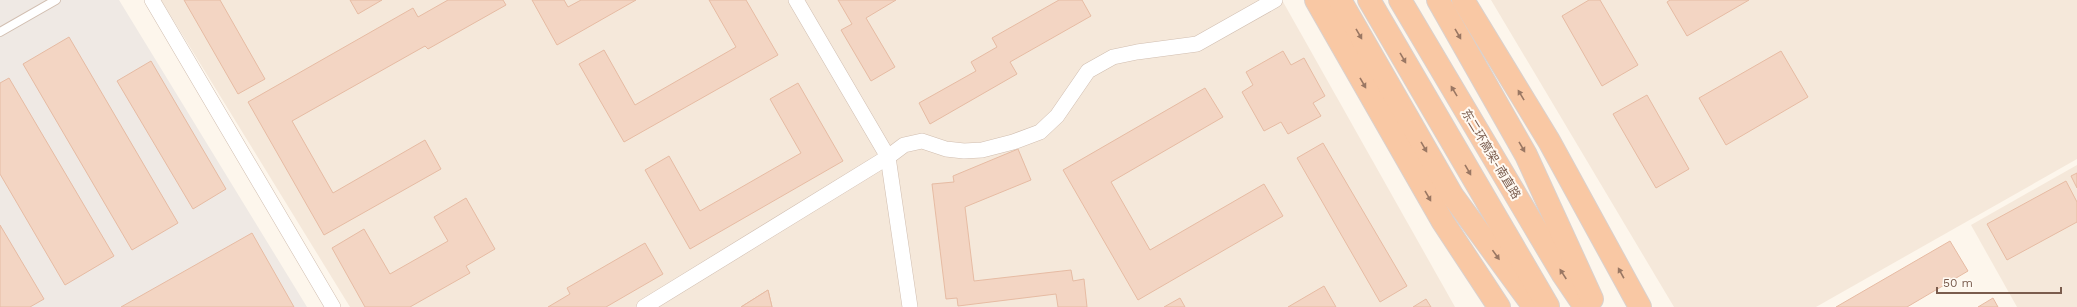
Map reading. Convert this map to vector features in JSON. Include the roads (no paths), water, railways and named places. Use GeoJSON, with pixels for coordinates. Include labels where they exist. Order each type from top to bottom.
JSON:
{"type":"FeatureCollection","features":[{"type":"Feature","properties":{"kind":"highway"},"geometry":{"type":"LineString","coordinates":[[1316,0],[1443,222],[1499,307]]}},
{"type":"Feature","properties":{"kind":"highway"},"geometry":{"type":"LineString","coordinates":[[1340,0],[1452,195],[1534,307]]}},
{"type":"Feature","properties":{"kind":"highway"},"geometry":{"type":"LineString","coordinates":[[1369,0],[1549,307]]}},
{"type":"Feature","properties":{"kind":"highway","name":"东二环高架-南直路"},"geometry":{"type":"LineString","coordinates":[[1400,0],[1558,266],[1585,307]]}},
{"type":"Feature","properties":{"kind":"highway"},"geometry":{"type":"LineString","coordinates":[[1438,0],[1526,155],[1596,307]]}},
{"type":"Feature","properties":{"kind":"highway"},"geometry":{"type":"LineString","coordinates":[[1463,0],[1549,141],[1640,307]]}},
{"type":"Feature","properties":{"kind":"street"},"geometry":{"type":"LineString","coordinates":[[152,0],[333,307]]}},
{"type":"Feature","properties":{"kind":"street"},"geometry":{"type":"LineString","coordinates":[[796,0],[888,157],[910,307]]}},
{"type":"Feature","properties":{"kind":"street"},"geometry":{"type":"LineString","coordinates":[[644,307],[888,157],[904,145],[922,141],[946,148],[964,151],[982,150],[1013,142],[1040,132],[1057,116],[1088,71],[1113,57],[1137,52],[1196,44],[1275,0]]}},
{"type":"Feature","properties":{"kind":"lane"},"geometry":{"type":"LineString","coordinates":[[0,32],[56,0]]}}]}
